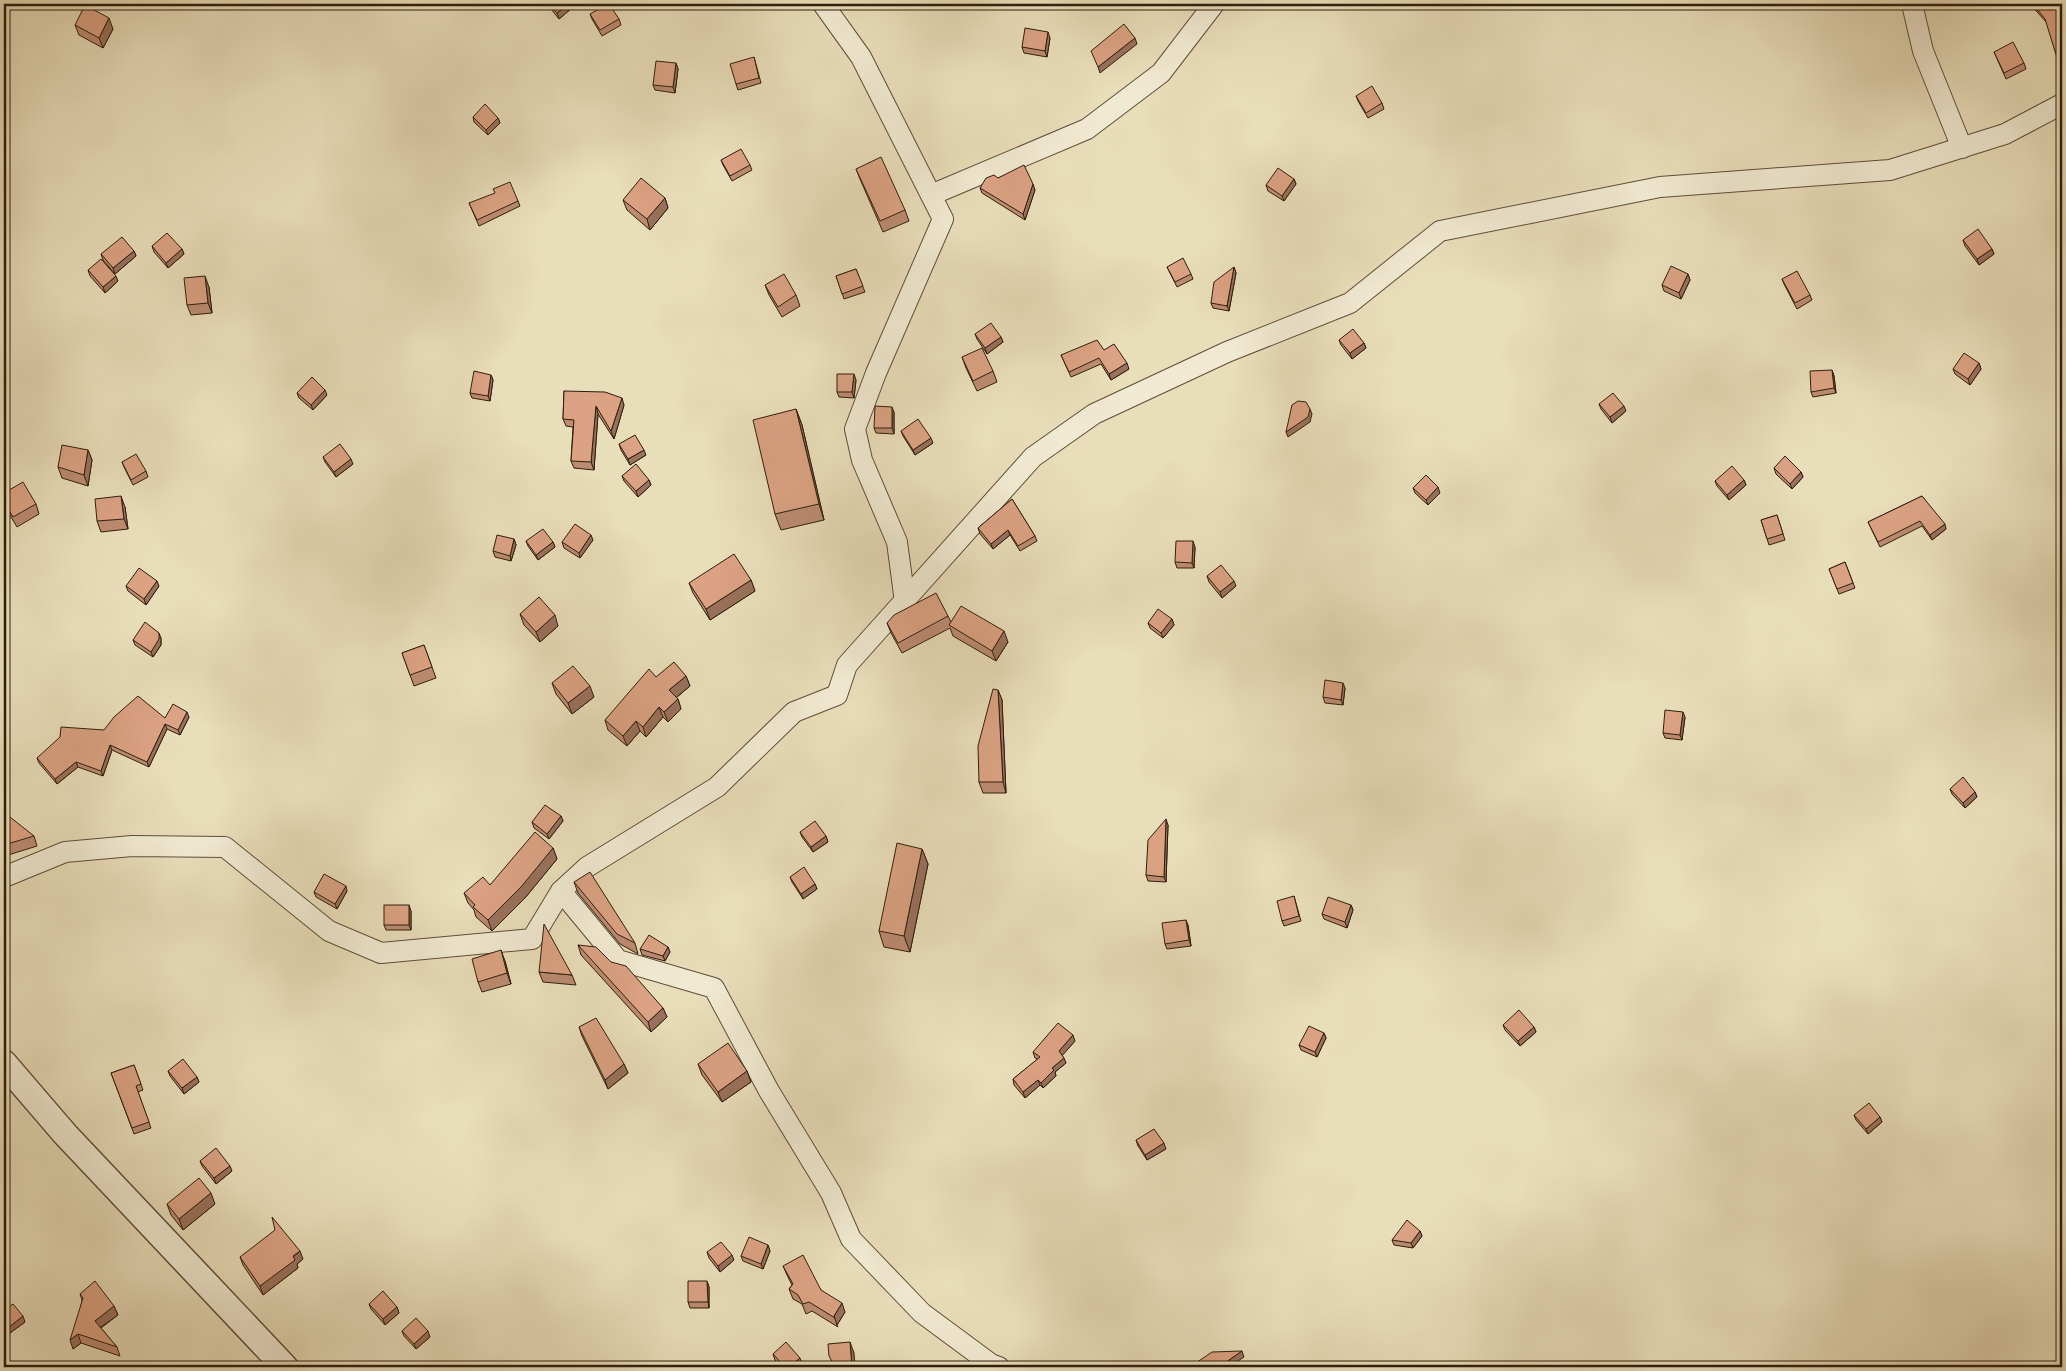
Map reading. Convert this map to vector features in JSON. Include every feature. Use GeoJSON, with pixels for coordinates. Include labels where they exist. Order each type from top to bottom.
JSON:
{"type":"FeatureCollection","features":[{"type":"Feature","properties":{"kind":"street"},"geometry":{"type":"LineString","coordinates":[[823,4],[862,57],[885,99],[943,219],[876,373],[855,429],[862,460],[897,542],[905,602]]}},
{"type":"Feature","properties":{"kind":"street"},"geometry":{"type":"LineString","coordinates":[[931,195],[1087,129],[1162,73],[1214,4]]}},
{"type":"Feature","properties":{"kind":"street"},"geometry":{"type":"LineString","coordinates":[[1912,4],[1923,51],[1962,148]]}},
{"type":"Feature","properties":{"kind":"street"},"geometry":{"type":"LineString","coordinates":[[4,877],[65,852],[132,846],[225,847],[329,931],[381,953],[532,939],[561,890],[587,867],[717,787],[794,712],[837,695],[847,665],[1033,457],[1094,414],[1228,352],[1350,303],[1440,231],[1660,187],[1890,170],[2005,134],[2062,104]]}},
{"type":"Feature","properties":{"kind":"street"},"geometry":{"type":"LineString","coordinates":[[561,890],[618,960],[714,988],[769,1091],[831,1193],[851,1239],[922,1313],[994,1366]]}},
{"type":"Feature","properties":{"kind":"street"},"geometry":{"type":"LineString","coordinates":[[4,1063],[65,1134],[286,1367]]}},
{"type":"Feature","properties":{"kind":"building"},"geometry":{"type":"Polygon","coordinates":[[[550,4],[569,4],[557,13],[550,4]]]}},
{"type":"Feature","properties":{"kind":"building"},"geometry":{"type":"Polygon","coordinates":[[[608,4],[619,19],[600,30],[590,14],[608,4]]]}},
{"type":"Feature","properties":{"kind":"building"},"geometry":{"type":"Polygon","coordinates":[[[2033,4],[2059,4],[2062,7],[2062,59],[2058,61],[2045,19],[2033,4]]]}},
{"type":"Feature","properties":{"kind":"building"},"geometry":{"type":"Polygon","coordinates":[[[85,5],[109,18],[99,38],[75,25],[85,5]]]}},
{"type":"Feature","properties":{"kind":"building"},"geometry":{"type":"Polygon","coordinates":[[[1124,24],[1135,38],[1098,67],[1091,51],[1124,24]]]}},
{"type":"Feature","properties":{"kind":"building"},"geometry":{"type":"Polygon","coordinates":[[[1025,28],[1048,32],[1045,51],[1022,47],[1025,28]]]}},
{"type":"Feature","properties":{"kind":"building"},"geometry":{"type":"Polygon","coordinates":[[[2013,42],[2024,63],[2004,73],[1994,52],[2013,42]]]}},
{"type":"Feature","properties":{"kind":"building"},"geometry":{"type":"Polygon","coordinates":[[[754,57],[759,78],[736,84],[730,64],[754,57]]]}},
{"type":"Feature","properties":{"kind":"building"},"geometry":{"type":"Polygon","coordinates":[[[656,61],[676,63],[673,87],[653,85],[656,61]]]}},
{"type":"Feature","properties":{"kind":"building"},"geometry":{"type":"Polygon","coordinates":[[[1372,86],[1382,103],[1366,113],[1356,96],[1372,86]]]}},
{"type":"Feature","properties":{"kind":"building"},"geometry":{"type":"Polygon","coordinates":[[[485,104],[498,118],[486,130],[473,117],[485,104]]]}},
{"type":"Feature","properties":{"kind":"building"},"geometry":{"type":"Polygon","coordinates":[[[741,149],[750,165],[730,176],[721,160],[741,149]]]}},
{"type":"Feature","properties":{"kind":"building"},"geometry":{"type":"Polygon","coordinates":[[[881,157],[905,210],[880,221],[856,169],[881,157]]]}},
{"type":"Feature","properties":{"kind":"building"},"geometry":{"type":"Polygon","coordinates":[[[1024,165],[1033,184],[1023,214],[980,188],[986,178],[994,175],[998,178],[1024,165]]]}},
{"type":"Feature","properties":{"kind":"building"},"geometry":{"type":"Polygon","coordinates":[[[1278,168],[1294,179],[1282,196],[1266,185],[1278,168]]]}},
{"type":"Feature","properties":{"kind":"building"},"geometry":{"type":"Polygon","coordinates":[[[641,178],[665,198],[647,219],[623,200],[641,178]]]}},
{"type":"Feature","properties":{"kind":"building"},"geometry":{"type":"Polygon","coordinates":[[[510,182],[518,201],[477,220],[469,203],[495,193],[493,189],[510,182]]]}},
{"type":"Feature","properties":{"kind":"building"},"geometry":{"type":"Polygon","coordinates":[[[1978,229],[1992,249],[1977,259],[1963,240],[1978,229]]]}},
{"type":"Feature","properties":{"kind":"building"},"geometry":{"type":"Polygon","coordinates":[[[167,233],[182,249],[166,263],[152,246],[167,233]]]}},
{"type":"Feature","properties":{"kind":"building"},"geometry":{"type":"Polygon","coordinates":[[[122,237],[134,251],[113,268],[101,254],[122,237]]]}},
{"type":"Feature","properties":{"kind":"building"},"geometry":{"type":"Polygon","coordinates":[[[1183,258],[1191,274],[1175,282],[1167,267],[1183,258]]]}},
{"type":"Feature","properties":{"kind":"building"},"geometry":{"type":"Polygon","coordinates":[[[101,259],[116,276],[103,287],[88,270],[101,259]]]}},
{"type":"Feature","properties":{"kind":"building"},"geometry":{"type":"Polygon","coordinates":[[[1671,266],[1688,274],[1679,293],[1662,285],[1671,266]]]}},
{"type":"Feature","properties":{"kind":"building"},"geometry":{"type":"Polygon","coordinates":[[[1234,267],[1227,306],[1211,303],[1214,282],[1234,267]]]}},
{"type":"Feature","properties":{"kind":"building"},"geometry":{"type":"Polygon","coordinates":[[[856,269],[863,286],[842,294],[836,276],[856,269]]]}},
{"type":"Feature","properties":{"kind":"building"},"geometry":{"type":"Polygon","coordinates":[[[1797,271],[1810,295],[1795,303],[1782,279],[1797,271]]]}},
{"type":"Feature","properties":{"kind":"building"},"geometry":{"type":"Polygon","coordinates":[[[784,274],[796,295],[778,307],[765,285],[784,274]]]}},
{"type":"Feature","properties":{"kind":"building"},"geometry":{"type":"Polygon","coordinates":[[[205,276],[208,303],[187,305],[184,278],[205,276]]]}},
{"type":"Feature","properties":{"kind":"building"},"geometry":{"type":"Polygon","coordinates":[[[991,323],[1001,337],[985,348],[975,334],[991,323]]]}},
{"type":"Feature","properties":{"kind":"building"},"geometry":{"type":"Polygon","coordinates":[[[1353,329],[1364,343],[1350,353],[1339,340],[1353,329]]]}},
{"type":"Feature","properties":{"kind":"building"},"geometry":{"type":"Polygon","coordinates":[[[1097,340],[1104,350],[1114,344],[1127,363],[1109,374],[1099,358],[1069,372],[1061,355],[1097,340]]]}},
{"type":"Feature","properties":{"kind":"building"},"geometry":{"type":"Polygon","coordinates":[[[982,348],[993,371],[973,381],[962,357],[982,348]]]}},
{"type":"Feature","properties":{"kind":"building"},"geometry":{"type":"Polygon","coordinates":[[[1964,353],[1979,363],[1968,379],[1953,369],[1964,353]]]}},
{"type":"Feature","properties":{"kind":"building"},"geometry":{"type":"Polygon","coordinates":[[[1832,370],[1834,388],[1811,392],[1810,371],[1832,370]]]}},
{"type":"Feature","properties":{"kind":"building"},"geometry":{"type":"Polygon","coordinates":[[[474,371],[491,375],[488,396],[470,393],[474,371]]]}},
{"type":"Feature","properties":{"kind":"building"},"geometry":{"type":"Polygon","coordinates":[[[837,374],[854,374],[852,392],[837,392],[837,374]]]}},
{"type":"Feature","properties":{"kind":"building"},"geometry":{"type":"Polygon","coordinates":[[[312,377],[325,390],[311,405],[297,393],[312,377]]]}},
{"type":"Feature","properties":{"kind":"building"},"geometry":{"type":"Polygon","coordinates":[[[564,391],[605,392],[622,398],[611,431],[596,406],[591,462],[571,461],[574,420],[563,419],[564,391]]]}},
{"type":"Feature","properties":{"kind":"building"},"geometry":{"type":"Polygon","coordinates":[[[1613,393],[1624,406],[1610,417],[1599,404],[1613,393]]]}},
{"type":"Feature","properties":{"kind":"building"},"geometry":{"type":"Polygon","coordinates":[[[1298,401],[1306,402],[1310,409],[1308,417],[1286,432],[1292,405],[1298,401]]]}},
{"type":"Feature","properties":{"kind":"building"},"geometry":{"type":"Polygon","coordinates":[[[875,406],[892,407],[892,428],[874,428],[875,406]]]}},
{"type":"Feature","properties":{"kind":"building"},"geometry":{"type":"Polygon","coordinates":[[[796,409],[819,504],[775,514],[753,420],[796,409]]]}},
{"type":"Feature","properties":{"kind":"building"},"geometry":{"type":"Polygon","coordinates":[[[918,419],[931,438],[913,450],[901,431],[918,419]]]}},
{"type":"Feature","properties":{"kind":"building"},"geometry":{"type":"Polygon","coordinates":[[[635,435],[644,450],[628,459],[619,444],[635,435]]]}},
{"type":"Feature","properties":{"kind":"building"},"geometry":{"type":"Polygon","coordinates":[[[340,444],[351,459],[334,472],[323,457],[340,444]]]}},
{"type":"Feature","properties":{"kind":"building"},"geometry":{"type":"Polygon","coordinates":[[[62,445],[88,450],[84,475],[58,467],[62,445]]]}},
{"type":"Feature","properties":{"kind":"building"},"geometry":{"type":"Polygon","coordinates":[[[136,454],[146,471],[131,480],[122,462],[136,454]]]}},
{"type":"Feature","properties":{"kind":"building"},"geometry":{"type":"Polygon","coordinates":[[[1785,456],[1801,472],[1790,484],[1774,468],[1785,456]]]}},
{"type":"Feature","properties":{"kind":"building"},"geometry":{"type":"Polygon","coordinates":[[[636,464],[649,480],[636,491],[622,476],[636,464]]]}},
{"type":"Feature","properties":{"kind":"building"},"geometry":{"type":"Polygon","coordinates":[[[1732,466],[1744,480],[1727,495],[1715,481],[1732,466]]]}},
{"type":"Feature","properties":{"kind":"building"},"geometry":{"type":"Polygon","coordinates":[[[1426,475],[1438,487],[1426,500],[1413,488],[1426,475]]]}},
{"type":"Feature","properties":{"kind":"building"},"geometry":{"type":"Polygon","coordinates":[[[23,482],[36,504],[13,517],[4,501],[4,493],[23,482]]]}},
{"type":"Feature","properties":{"kind":"building"},"geometry":{"type":"Polygon","coordinates":[[[121,496],[124,519],[97,521],[95,499],[121,496]]]}},
{"type":"Feature","properties":{"kind":"building"},"geometry":{"type":"Polygon","coordinates":[[[1922,496],[1945,524],[1930,535],[1920,521],[1878,542],[1868,522],[1922,496]]]}},
{"type":"Feature","properties":{"kind":"building"},"geometry":{"type":"Polygon","coordinates":[[[1012,499],[1035,536],[1018,546],[1008,530],[991,544],[978,528],[1012,499]]]}},
{"type":"Feature","properties":{"kind":"building"},"geometry":{"type":"Polygon","coordinates":[[[1777,515],[1783,534],[1767,539],[1761,520],[1777,515]]]}},
{"type":"Feature","properties":{"kind":"building"},"geometry":{"type":"Polygon","coordinates":[[[575,524],[591,535],[579,553],[562,542],[575,524]]]}},
{"type":"Feature","properties":{"kind":"building"},"geometry":{"type":"Polygon","coordinates":[[[543,529],[553,542],[536,555],[526,541],[543,529]]]}},
{"type":"Feature","properties":{"kind":"building"},"geometry":{"type":"Polygon","coordinates":[[[497,535],[514,539],[510,556],[493,551],[497,535]]]}},
{"type":"Feature","properties":{"kind":"building"},"geometry":{"type":"Polygon","coordinates":[[[1176,541],[1193,541],[1192,563],[1175,562],[1176,541]]]}},
{"type":"Feature","properties":{"kind":"building"},"geometry":{"type":"Polygon","coordinates":[[[734,554],[751,580],[706,609],[689,583],[734,554]]]}},
{"type":"Feature","properties":{"kind":"building"},"geometry":{"type":"Polygon","coordinates":[[[1845,562],[1853,583],[1837,589],[1829,569],[1845,562]]]}},
{"type":"Feature","properties":{"kind":"building"},"geometry":{"type":"Polygon","coordinates":[[[1221,565],[1234,581],[1220,592],[1207,576],[1221,565]]]}},
{"type":"Feature","properties":{"kind":"building"},"geometry":{"type":"Polygon","coordinates":[[[139,568],[157,581],[144,599],[126,586],[139,568]]]}},
{"type":"Feature","properties":{"kind":"building"},"geometry":{"type":"Polygon","coordinates":[[[936,593],[948,616],[898,643],[887,623],[894,615],[936,593]]]}},
{"type":"Feature","properties":{"kind":"building"},"geometry":{"type":"Polygon","coordinates":[[[539,597],[555,615],[536,632],[520,614],[539,597]]]}},
{"type":"Feature","properties":{"kind":"building"},"geometry":{"type":"Polygon","coordinates":[[[961,606],[1004,631],[992,651],[949,625],[961,606]]]}},
{"type":"Feature","properties":{"kind":"building"},"geometry":{"type":"Polygon","coordinates":[[[1158,609],[1172,619],[1161,633],[1148,623],[1158,609]]]}},
{"type":"Feature","properties":{"kind":"building"},"geometry":{"type":"Polygon","coordinates":[[[145,622],[159,633],[159,639],[151,652],[133,640],[145,622]]]}},
{"type":"Feature","properties":{"kind":"building"},"geometry":{"type":"Polygon","coordinates":[[[424,645],[432,667],[410,675],[402,653],[424,645]]]}},
{"type":"Feature","properties":{"kind":"building"},"geometry":{"type":"Polygon","coordinates":[[[674,662],[686,676],[669,690],[678,699],[664,712],[659,707],[643,727],[636,721],[623,736],[605,720],[649,669],[656,677],[674,662]]]}},
{"type":"Feature","properties":{"kind":"building"},"geometry":{"type":"Polygon","coordinates":[[[573,666],[590,686],[568,703],[552,683],[573,666]]]}},
{"type":"Feature","properties":{"kind":"building"},"geometry":{"type":"Polygon","coordinates":[[[1325,680],[1343,683],[1341,700],[1323,697],[1325,680]]]}},
{"type":"Feature","properties":{"kind":"building"},"geometry":{"type":"Polygon","coordinates":[[[993,689],[998,690],[1003,782],[979,782],[978,746],[993,689]]]}},
{"type":"Feature","properties":{"kind":"building"},"geometry":{"type":"Polygon","coordinates":[[[138,696],[165,718],[173,704],[187,712],[178,730],[165,724],[147,762],[110,745],[101,771],[76,762],[55,779],[37,758],[60,737],[61,727],[104,730],[114,717],[138,696]]]}},
{"type":"Feature","properties":{"kind":"building"},"geometry":{"type":"Polygon","coordinates":[[[1665,710],[1683,712],[1680,735],[1663,733],[1665,710]]]}},
{"type":"Feature","properties":{"kind":"building"},"geometry":{"type":"Polygon","coordinates":[[[1963,777],[1975,792],[1963,803],[1950,789],[1963,777]]]}},
{"type":"Feature","properties":{"kind":"building"},"geometry":{"type":"Polygon","coordinates":[[[545,805],[561,816],[547,834],[532,822],[545,805]]]}},
{"type":"Feature","properties":{"kind":"building"},"geometry":{"type":"Polygon","coordinates":[[[10,817],[34,836],[4,845],[4,819],[10,817]]]}},
{"type":"Feature","properties":{"kind":"building"},"geometry":{"type":"Polygon","coordinates":[[[1166,819],[1164,877],[1146,875],[1148,840],[1166,819]]]}},
{"type":"Feature","properties":{"kind":"building"},"geometry":{"type":"Polygon","coordinates":[[[815,821],[826,836],[811,847],[800,832],[815,821]]]}},
{"type":"Feature","properties":{"kind":"building"},"geometry":{"type":"Polygon","coordinates":[[[535,832],[553,848],[521,887],[488,920],[473,907],[475,905],[464,893],[483,877],[490,885],[535,832]]]}},
{"type":"Feature","properties":{"kind":"building"},"geometry":{"type":"Polygon","coordinates":[[[897,843],[922,849],[904,936],[879,931],[897,843]]]}},
{"type":"Feature","properties":{"kind":"building"},"geometry":{"type":"Polygon","coordinates":[[[804,867],[815,884],[801,894],[790,877],[804,867]]]}},
{"type":"Feature","properties":{"kind":"building"},"geometry":{"type":"Polygon","coordinates":[[[590,872],[635,943],[617,934],[574,882],[590,872]]]}},
{"type":"Feature","properties":{"kind":"building"},"geometry":{"type":"Polygon","coordinates":[[[324,874],[346,886],[335,904],[314,892],[324,874]]]}},
{"type":"Feature","properties":{"kind":"building"},"geometry":{"type":"Polygon","coordinates":[[[1294,896],[1299,916],[1282,921],[1277,901],[1294,896]]]}},
{"type":"Feature","properties":{"kind":"building"},"geometry":{"type":"Polygon","coordinates":[[[1328,897],[1351,905],[1345,922],[1322,914],[1328,897]]]}},
{"type":"Feature","properties":{"kind":"building"},"geometry":{"type":"Polygon","coordinates":[[[384,905],[409,905],[409,925],[384,925],[384,905]]]}},
{"type":"Feature","properties":{"kind":"building"},"geometry":{"type":"Polygon","coordinates":[[[1186,920],[1189,940],[1165,944],[1162,923],[1186,920]]]}},
{"type":"Feature","properties":{"kind":"building"},"geometry":{"type":"Polygon","coordinates":[[[544,924],[572,975],[539,972],[544,924]]]}},
{"type":"Feature","properties":{"kind":"building"},"geometry":{"type":"Polygon","coordinates":[[[649,935],[668,947],[663,956],[640,949],[649,935]]]}},
{"type":"Feature","properties":{"kind":"building"},"geometry":{"type":"Polygon","coordinates":[[[578,945],[596,947],[611,962],[626,966],[663,1008],[648,1022],[578,945]]]}},
{"type":"Feature","properties":{"kind":"building"},"geometry":{"type":"Polygon","coordinates":[[[501,950],[507,973],[478,982],[472,959],[501,950]]]}},
{"type":"Feature","properties":{"kind":"building"},"geometry":{"type":"Polygon","coordinates":[[[1519,1010],[1534,1027],[1518,1041],[1503,1025],[1519,1010]]]}},
{"type":"Feature","properties":{"kind":"building"},"geometry":{"type":"Polygon","coordinates":[[[596,1018],[624,1064],[605,1080],[579,1027],[596,1018]]]}},
{"type":"Feature","properties":{"kind":"building"},"geometry":{"type":"Polygon","coordinates":[[[1058,1023],[1073,1035],[1059,1051],[1064,1058],[1052,1068],[1054,1070],[1041,1083],[1038,1080],[1023,1092],[1013,1079],[1040,1057],[1033,1052],[1058,1023]]]}},
{"type":"Feature","properties":{"kind":"building"},"geometry":{"type":"Polygon","coordinates":[[[1309,1026],[1324,1033],[1315,1052],[1299,1045],[1309,1026]]]}},
{"type":"Feature","properties":{"kind":"building"},"geometry":{"type":"Polygon","coordinates":[[[728,1043],[747,1071],[718,1092],[698,1064],[728,1043]]]}},
{"type":"Feature","properties":{"kind":"building"},"geometry":{"type":"Polygon","coordinates":[[[183,1059],[197,1077],[182,1088],[168,1071],[183,1059]]]}},
{"type":"Feature","properties":{"kind":"building"},"geometry":{"type":"Polygon","coordinates":[[[134,1065],[141,1084],[136,1086],[149,1122],[132,1128],[111,1073],[134,1065]]]}},
{"type":"Feature","properties":{"kind":"building"},"geometry":{"type":"Polygon","coordinates":[[[1869,1103],[1880,1117],[1866,1129],[1854,1115],[1869,1103]]]}},
{"type":"Feature","properties":{"kind":"building"},"geometry":{"type":"Polygon","coordinates":[[[1154,1129],[1164,1143],[1145,1155],[1136,1140],[1154,1129]]]}},
{"type":"Feature","properties":{"kind":"building"},"geometry":{"type":"Polygon","coordinates":[[[216,1148],[230,1166],[214,1178],[200,1161],[216,1148]]]}},
{"type":"Feature","properties":{"kind":"building"},"geometry":{"type":"Polygon","coordinates":[[[199,1178],[211,1193],[179,1219],[167,1204],[199,1178]]]}},
{"type":"Feature","properties":{"kind":"building"},"geometry":{"type":"Polygon","coordinates":[[[272,1217],[300,1251],[293,1256],[295,1260],[260,1286],[240,1257],[275,1230],[272,1217]]]}},
{"type":"Feature","properties":{"kind":"building"},"geometry":{"type":"Polygon","coordinates":[[[1407,1220],[1420,1231],[1411,1243],[1392,1240],[1407,1220]]]}},
{"type":"Feature","properties":{"kind":"building"},"geometry":{"type":"Polygon","coordinates":[[[749,1237],[768,1245],[761,1264],[741,1256],[749,1237]]]}},
{"type":"Feature","properties":{"kind":"building"},"geometry":{"type":"Polygon","coordinates":[[[721,1242],[732,1255],[718,1266],[707,1252],[721,1242]]]}},
{"type":"Feature","properties":{"kind":"building"},"geometry":{"type":"Polygon","coordinates":[[[803,1255],[821,1290],[842,1303],[834,1316],[835,1318],[809,1302],[803,1304],[798,1295],[789,1289],[793,1284],[783,1266],[803,1255]]]}},
{"type":"Feature","properties":{"kind":"building"},"geometry":{"type":"Polygon","coordinates":[[[95,1281],[114,1306],[95,1321],[117,1347],[78,1334],[70,1340],[83,1298],[80,1294],[95,1281]]]}},
{"type":"Feature","properties":{"kind":"building"},"geometry":{"type":"Polygon","coordinates":[[[688,1281],[707,1281],[708,1302],[688,1302],[688,1281]]]}},
{"type":"Feature","properties":{"kind":"building"},"geometry":{"type":"Polygon","coordinates":[[[383,1291],[397,1307],[383,1319],[369,1304],[383,1291]]]}},
{"type":"Feature","properties":{"kind":"building"},"geometry":{"type":"Polygon","coordinates":[[[13,1304],[23,1316],[8,1328],[4,1323],[4,1310],[13,1304]]]}},
{"type":"Feature","properties":{"kind":"building"},"geometry":{"type":"Polygon","coordinates":[[[416,1318],[428,1331],[414,1344],[402,1331],[416,1318]]]}},
{"type":"Feature","properties":{"kind":"building"},"geometry":{"type":"Polygon","coordinates":[[[786,1342],[800,1358],[789,1367],[785,1367],[773,1354],[786,1342]]]}},
{"type":"Feature","properties":{"kind":"building"},"geometry":{"type":"Polygon","coordinates":[[[850,1342],[852,1367],[835,1367],[829,1356],[828,1344],[850,1342]]]}},
{"type":"Feature","properties":{"kind":"building"},"geometry":{"type":"Polygon","coordinates":[[[1242,1351],[1219,1367],[1190,1367],[1212,1352],[1242,1351]]]}}]}
